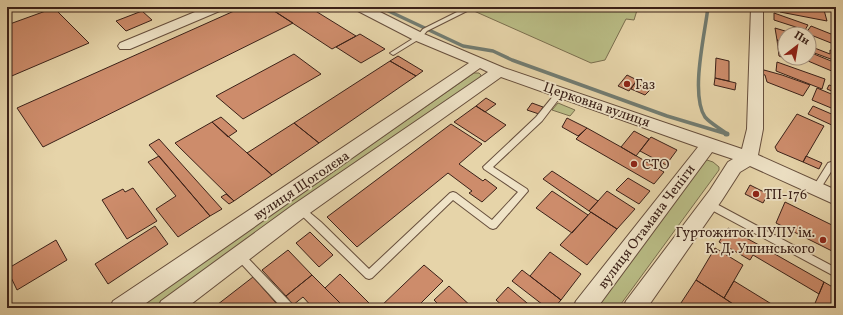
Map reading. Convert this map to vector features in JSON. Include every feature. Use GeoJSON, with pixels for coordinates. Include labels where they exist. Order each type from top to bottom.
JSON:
{"type":"FeatureCollection","features":[{"type":"Feature","properties":{"kind":"street"},"geometry":{"type":"LineString","coordinates":[[125,46],[218,7]]}},
{"type":"Feature","properties":{"kind":"street","name":"Церковна вулиця"},"geometry":{"type":"LineString","coordinates":[[360,7],[499,70],[749,158],[836,198]]}},
{"type":"Feature","properties":{"kind":"street"},"geometry":{"type":"LineString","coordinates":[[634,308],[734,167],[749,158],[755,129],[757,7]]}},
{"type":"Feature","properties":{"kind":"street","name":"вулиця Щоголєва"},"geometry":{"type":"LineString","coordinates":[[121,308],[480,62]]}},
{"type":"Feature","properties":{"kind":"street","name":"вулиця Щоголєва"},"geometry":{"type":"LineString","coordinates":[[169,308],[300,210],[499,70]]}},
{"type":"Feature","properties":{"kind":"street","name":"вулиця Отамана Чепіги"},"geometry":{"type":"LineString","coordinates":[[584,308],[709,144]]}},
{"type":"Feature","properties":{"kind":"lane"},"geometry":{"type":"LineString","coordinates":[[393,53],[431,27],[472,7]]}},
{"type":"Feature","properties":{"kind":"lane"},"geometry":{"type":"LineString","coordinates":[[300,210],[318,224],[369,276],[453,196],[493,225],[524,192],[487,167],[539,119],[561,91]]}},
{"type":"Feature","properties":{"kind":"lane"},"geometry":{"type":"LineString","coordinates":[[816,189],[831,165]]}},
{"type":"Feature","properties":{"kind":"lane"},"geometry":{"type":"LineString","coordinates":[[709,204],[836,273]]}},
{"type":"Feature","properties":{"kind":"lane"},"geometry":{"type":"LineString","coordinates":[[239,255],[289,308]]}},
{"type":"Feature","properties":{"kind":"green space"},"geometry":{"type":"Polygon","coordinates":[[[465,7],[638,7],[634,20],[626,19],[605,60],[591,63],[465,7]]]}},
{"type":"Feature","properties":{"kind":"green space"},"geometry":{"type":"Polygon","coordinates":[[[474,73],[479,73],[481,75],[479,79],[160,308],[137,308],[474,73]]]}},
{"type":"Feature","properties":{"kind":"green space"},"geometry":{"type":"Polygon","coordinates":[[[558,103],[575,110],[570,116],[552,110],[558,103]]]}},
{"type":"Feature","properties":{"kind":"green space"},"geometry":{"type":"Polygon","coordinates":[[[704,159],[713,162],[719,167],[719,170],[618,308],[588,308],[704,159]]]}},
{"type":"Feature","properties":{"kind":"building"},"geometry":{"type":"Polygon","coordinates":[[[243,7],[268,7],[293,23],[43,147],[17,108],[243,7]]]}},
{"type":"Feature","properties":{"kind":"building"},"geometry":{"type":"Polygon","coordinates":[[[268,7],[309,7],[356,36],[332,49],[268,7]]]}},
{"type":"Feature","properties":{"kind":"building"},"geometry":{"type":"Polygon","coordinates":[[[780,7],[810,7],[824,10],[827,21],[780,12],[780,7]]]}},
{"type":"Feature","properties":{"kind":"building"},"geometry":{"type":"Polygon","coordinates":[[[54,8],[89,43],[7,78],[7,25],[54,8]]]}},
{"type":"Feature","properties":{"kind":"building"},"geometry":{"type":"Polygon","coordinates":[[[142,11],[152,20],[126,31],[116,21],[142,11]]]}},
{"type":"Feature","properties":{"kind":"building"},"geometry":{"type":"Polygon","coordinates":[[[774,13],[808,25],[793,26],[774,20],[774,13]]]}},
{"type":"Feature","properties":{"kind":"building"},"geometry":{"type":"Polygon","coordinates":[[[775,28],[777,29],[777,40],[775,28]]]}},
{"type":"Feature","properties":{"kind":"building"},"geometry":{"type":"Polygon","coordinates":[[[817,28],[836,36],[836,45],[817,37],[817,28]]]}},
{"type":"Feature","properties":{"kind":"building"},"geometry":{"type":"Polygon","coordinates":[[[360,34],[385,49],[361,63],[336,47],[360,34]]]}},
{"type":"Feature","properties":{"kind":"building"},"geometry":{"type":"Polygon","coordinates":[[[817,49],[830,54],[830,50],[836,52],[836,61],[817,54],[817,49]]]}},
{"type":"Feature","properties":{"kind":"building"},"geometry":{"type":"Polygon","coordinates":[[[294,54],[321,74],[243,119],[216,96],[294,54]]]}},
{"type":"Feature","properties":{"kind":"building"},"geometry":{"type":"Polygon","coordinates":[[[817,55],[836,63],[834,72],[817,65],[817,55]]]}},
{"type":"Feature","properties":{"kind":"building"},"geometry":{"type":"Polygon","coordinates":[[[398,56],[423,71],[416,76],[390,61],[398,56]]]}},
{"type":"Feature","properties":{"kind":"building"},"geometry":{"type":"Polygon","coordinates":[[[716,58],[729,61],[729,81],[715,78],[716,58]]]}},
{"type":"Feature","properties":{"kind":"building"},"geometry":{"type":"Polygon","coordinates":[[[390,61],[416,76],[319,143],[294,123],[390,61]]]}},
{"type":"Feature","properties":{"kind":"building"},"geometry":{"type":"Polygon","coordinates":[[[777,62],[777,66],[788,66],[825,79],[822,89],[776,71],[777,62]]]}},
{"type":"Feature","properties":{"kind":"building"},"geometry":{"type":"Polygon","coordinates":[[[764,70],[810,85],[803,96],[767,82],[765,75],[762,74],[764,70]]]}},
{"type":"Feature","properties":{"kind":"building","name":"Газ"},"geometry":{"type":"Polygon","coordinates":[[[627,75],[637,80],[629,91],[618,86],[627,75]]]}},
{"type":"Feature","properties":{"kind":"building"},"geometry":{"type":"Polygon","coordinates":[[[715,78],[736,83],[735,90],[714,85],[715,78]]]}},
{"type":"Feature","properties":{"kind":"building"},"geometry":{"type":"Polygon","coordinates":[[[635,83],[650,90],[645,95],[631,89],[635,83]]]}},
{"type":"Feature","properties":{"kind":"building"},"geometry":{"type":"Polygon","coordinates":[[[829,85],[836,87],[836,93],[827,89],[829,85]]]}},
{"type":"Feature","properties":{"kind":"building"},"geometry":{"type":"Polygon","coordinates":[[[817,88],[836,96],[836,110],[812,100],[817,88]]]}},
{"type":"Feature","properties":{"kind":"building"},"geometry":{"type":"Polygon","coordinates":[[[486,98],[496,104],[485,112],[476,106],[486,98]]]}},
{"type":"Feature","properties":{"kind":"building"},"geometry":{"type":"Polygon","coordinates":[[[532,103],[543,107],[539,114],[527,110],[532,103]]]}},
{"type":"Feature","properties":{"kind":"building"},"geometry":{"type":"Polygon","coordinates":[[[476,106],[506,125],[485,142],[454,122],[476,106]]]}},
{"type":"Feature","properties":{"kind":"building"},"geometry":{"type":"Polygon","coordinates":[[[813,106],[836,116],[836,127],[808,114],[813,106]]]}},
{"type":"Feature","properties":{"kind":"building"},"geometry":{"type":"Polygon","coordinates":[[[797,114],[824,126],[803,162],[777,151],[775,147],[797,114]]]}},
{"type":"Feature","properties":{"kind":"building"},"geometry":{"type":"Polygon","coordinates":[[[221,117],[237,131],[228,137],[212,122],[221,117]]]}},
{"type":"Feature","properties":{"kind":"building"},"geometry":{"type":"Polygon","coordinates":[[[567,118],[587,128],[578,136],[562,127],[567,118]]]}},
{"type":"Feature","properties":{"kind":"building"},"geometry":{"type":"Polygon","coordinates":[[[212,122],[272,175],[234,201],[175,143],[212,122]]]}},
{"type":"Feature","properties":{"kind":"building"},"geometry":{"type":"Polygon","coordinates":[[[294,123],[319,143],[272,175],[247,153],[294,123]]]}},
{"type":"Feature","properties":{"kind":"building"},"geometry":{"type":"Polygon","coordinates":[[[451,124],[482,144],[459,164],[483,181],[485,179],[497,188],[482,202],[469,193],[472,191],[448,173],[357,247],[327,217],[451,124]]]}},
{"type":"Feature","properties":{"kind":"building","name":"СТО"},"geometry":{"type":"Polygon","coordinates":[[[587,128],[664,172],[654,184],[576,139],[587,128]]]}},
{"type":"Feature","properties":{"kind":"building"},"geometry":{"type":"Polygon","coordinates":[[[634,131],[649,139],[636,156],[621,147],[634,131]]]}},
{"type":"Feature","properties":{"kind":"building"},"geometry":{"type":"Polygon","coordinates":[[[651,137],[677,150],[666,165],[640,151],[651,137]]]}},
{"type":"Feature","properties":{"kind":"building"},"geometry":{"type":"Polygon","coordinates":[[[159,139],[222,209],[210,216],[149,145],[159,139]]]}},
{"type":"Feature","properties":{"kind":"building"},"geometry":{"type":"Polygon","coordinates":[[[159,156],[210,216],[178,237],[156,209],[176,196],[148,162],[159,156]]]}},
{"type":"Feature","properties":{"kind":"building"},"geometry":{"type":"Polygon","coordinates":[[[806,156],[822,163],[819,169],[803,162],[806,156]]]}},
{"type":"Feature","properties":{"kind":"building"},"geometry":{"type":"Polygon","coordinates":[[[552,171],[598,201],[589,211],[543,179],[552,171]]]}},
{"type":"Feature","properties":{"kind":"building"},"geometry":{"type":"Polygon","coordinates":[[[628,178],[650,191],[639,204],[616,190],[628,178]]]}},
{"type":"Feature","properties":{"kind":"building","name":"ТП-176"},"geometry":{"type":"Polygon","coordinates":[[[750,185],[768,194],[763,203],[745,194],[750,185]]]}},
{"type":"Feature","properties":{"kind":"building"},"geometry":{"type":"Polygon","coordinates":[[[133,188],[157,221],[127,239],[102,200],[123,189],[125,192],[133,188]]]}},
{"type":"Feature","properties":{"kind":"building"},"geometry":{"type":"Polygon","coordinates":[[[552,191],[588,215],[572,233],[536,208],[552,191]]]}},
{"type":"Feature","properties":{"kind":"building"},"geometry":{"type":"Polygon","coordinates":[[[607,191],[635,209],[617,229],[589,211],[607,191]]]}},
{"type":"Feature","properties":{"kind":"building"},"geometry":{"type":"Polygon","coordinates":[[[226,194],[234,201],[229,204],[221,197],[226,194]]]}},
{"type":"Feature","properties":{"kind":"building","name":"Гуртожиток ПУПУ ім. К. Д. Ушинського"},"geometry":{"type":"Polygon","coordinates":[[[785,202],[836,227],[836,253],[776,223],[785,202]]]}},
{"type":"Feature","properties":{"kind":"building"},"geometry":{"type":"Polygon","coordinates":[[[591,212],[617,229],[587,265],[560,245],[591,212]]]}},
{"type":"Feature","properties":{"kind":"building"},"geometry":{"type":"Polygon","coordinates":[[[155,226],[168,244],[108,284],[95,264],[155,226]]]}},
{"type":"Feature","properties":{"kind":"building"},"geometry":{"type":"Polygon","coordinates":[[[728,228],[759,245],[750,260],[719,242],[728,228]]]}},
{"type":"Feature","properties":{"kind":"building"},"geometry":{"type":"Polygon","coordinates":[[[310,232],[333,255],[319,267],[296,243],[310,232]]]}},
{"type":"Feature","properties":{"kind":"building"},"geometry":{"type":"Polygon","coordinates":[[[56,240],[67,260],[17,290],[7,269],[56,240]]]}},
{"type":"Feature","properties":{"kind":"building"},"geometry":{"type":"Polygon","coordinates":[[[759,245],[824,282],[819,294],[753,255],[759,245]]]}},
{"type":"Feature","properties":{"kind":"building"},"geometry":{"type":"Polygon","coordinates":[[[715,248],[743,265],[724,298],[696,280],[715,248]]]}},
{"type":"Feature","properties":{"kind":"building"},"geometry":{"type":"Polygon","coordinates":[[[288,250],[312,275],[286,296],[262,270],[288,250]]]}},
{"type":"Feature","properties":{"kind":"building"},"geometry":{"type":"Polygon","coordinates":[[[550,252],[581,274],[561,300],[530,276],[550,252]]]}},
{"type":"Feature","properties":{"kind":"building"},"geometry":{"type":"Polygon","coordinates":[[[424,265],[443,281],[416,308],[379,308],[424,265]]]}},
{"type":"Feature","properties":{"kind":"building"},"geometry":{"type":"Polygon","coordinates":[[[522,270],[561,300],[554,308],[547,308],[512,281],[522,270]]]}},
{"type":"Feature","properties":{"kind":"building"},"geometry":{"type":"Polygon","coordinates":[[[340,274],[374,308],[345,308],[325,288],[340,274]]]}},
{"type":"Feature","properties":{"kind":"building"},"geometry":{"type":"Polygon","coordinates":[[[312,275],[341,304],[336,308],[313,308],[303,297],[293,305],[286,296],[312,275]]]}},
{"type":"Feature","properties":{"kind":"building"},"geometry":{"type":"Polygon","coordinates":[[[253,277],[276,303],[269,308],[213,308],[253,277]]]}},
{"type":"Feature","properties":{"kind":"building"},"geometry":{"type":"Polygon","coordinates":[[[696,280],[739,308],[681,308],[679,306],[696,280]]]}},
{"type":"Feature","properties":{"kind":"building"},"geometry":{"type":"Polygon","coordinates":[[[734,281],[778,308],[739,308],[724,298],[734,281]]]}},
{"type":"Feature","properties":{"kind":"building"},"geometry":{"type":"Polygon","coordinates":[[[824,282],[836,289],[836,308],[813,308],[824,282]]]}},
{"type":"Feature","properties":{"kind":"building"},"geometry":{"type":"Polygon","coordinates":[[[449,286],[473,308],[442,308],[434,300],[449,286]]]}},
{"type":"Feature","properties":{"kind":"building"},"geometry":{"type":"Polygon","coordinates":[[[508,287],[533,308],[503,308],[504,307],[496,300],[508,287]]]}},
{"type":"Feature","properties":{"kind":"waterway"},"geometry":{"type":"LineString","coordinates":[[380,7],[463,46],[493,51],[512,60],[667,116],[727,134]]}},
{"type":"Feature","properties":{"kind":"waterway"},"geometry":{"type":"LineString","coordinates":[[708,7],[700,64],[699,94],[701,107],[705,117],[727,134]]}},
{"type":"Feature","properties":{"kind":"place","name":"Газ"},"geometry":{"type":"Point","coordinates":[627,84]}},
{"type":"Feature","properties":{"kind":"place","name":"СТО"},"geometry":{"type":"Point","coordinates":[634,164]}},
{"type":"Feature","properties":{"kind":"place","name":"ТП-176"},"geometry":{"type":"Point","coordinates":[756,194]}},
{"type":"Feature","properties":{"kind":"place","name":"Гуртожиток ПУПУ ім. К. Д. Ушинського"},"geometry":{"type":"Point","coordinates":[823,240]}}]}
